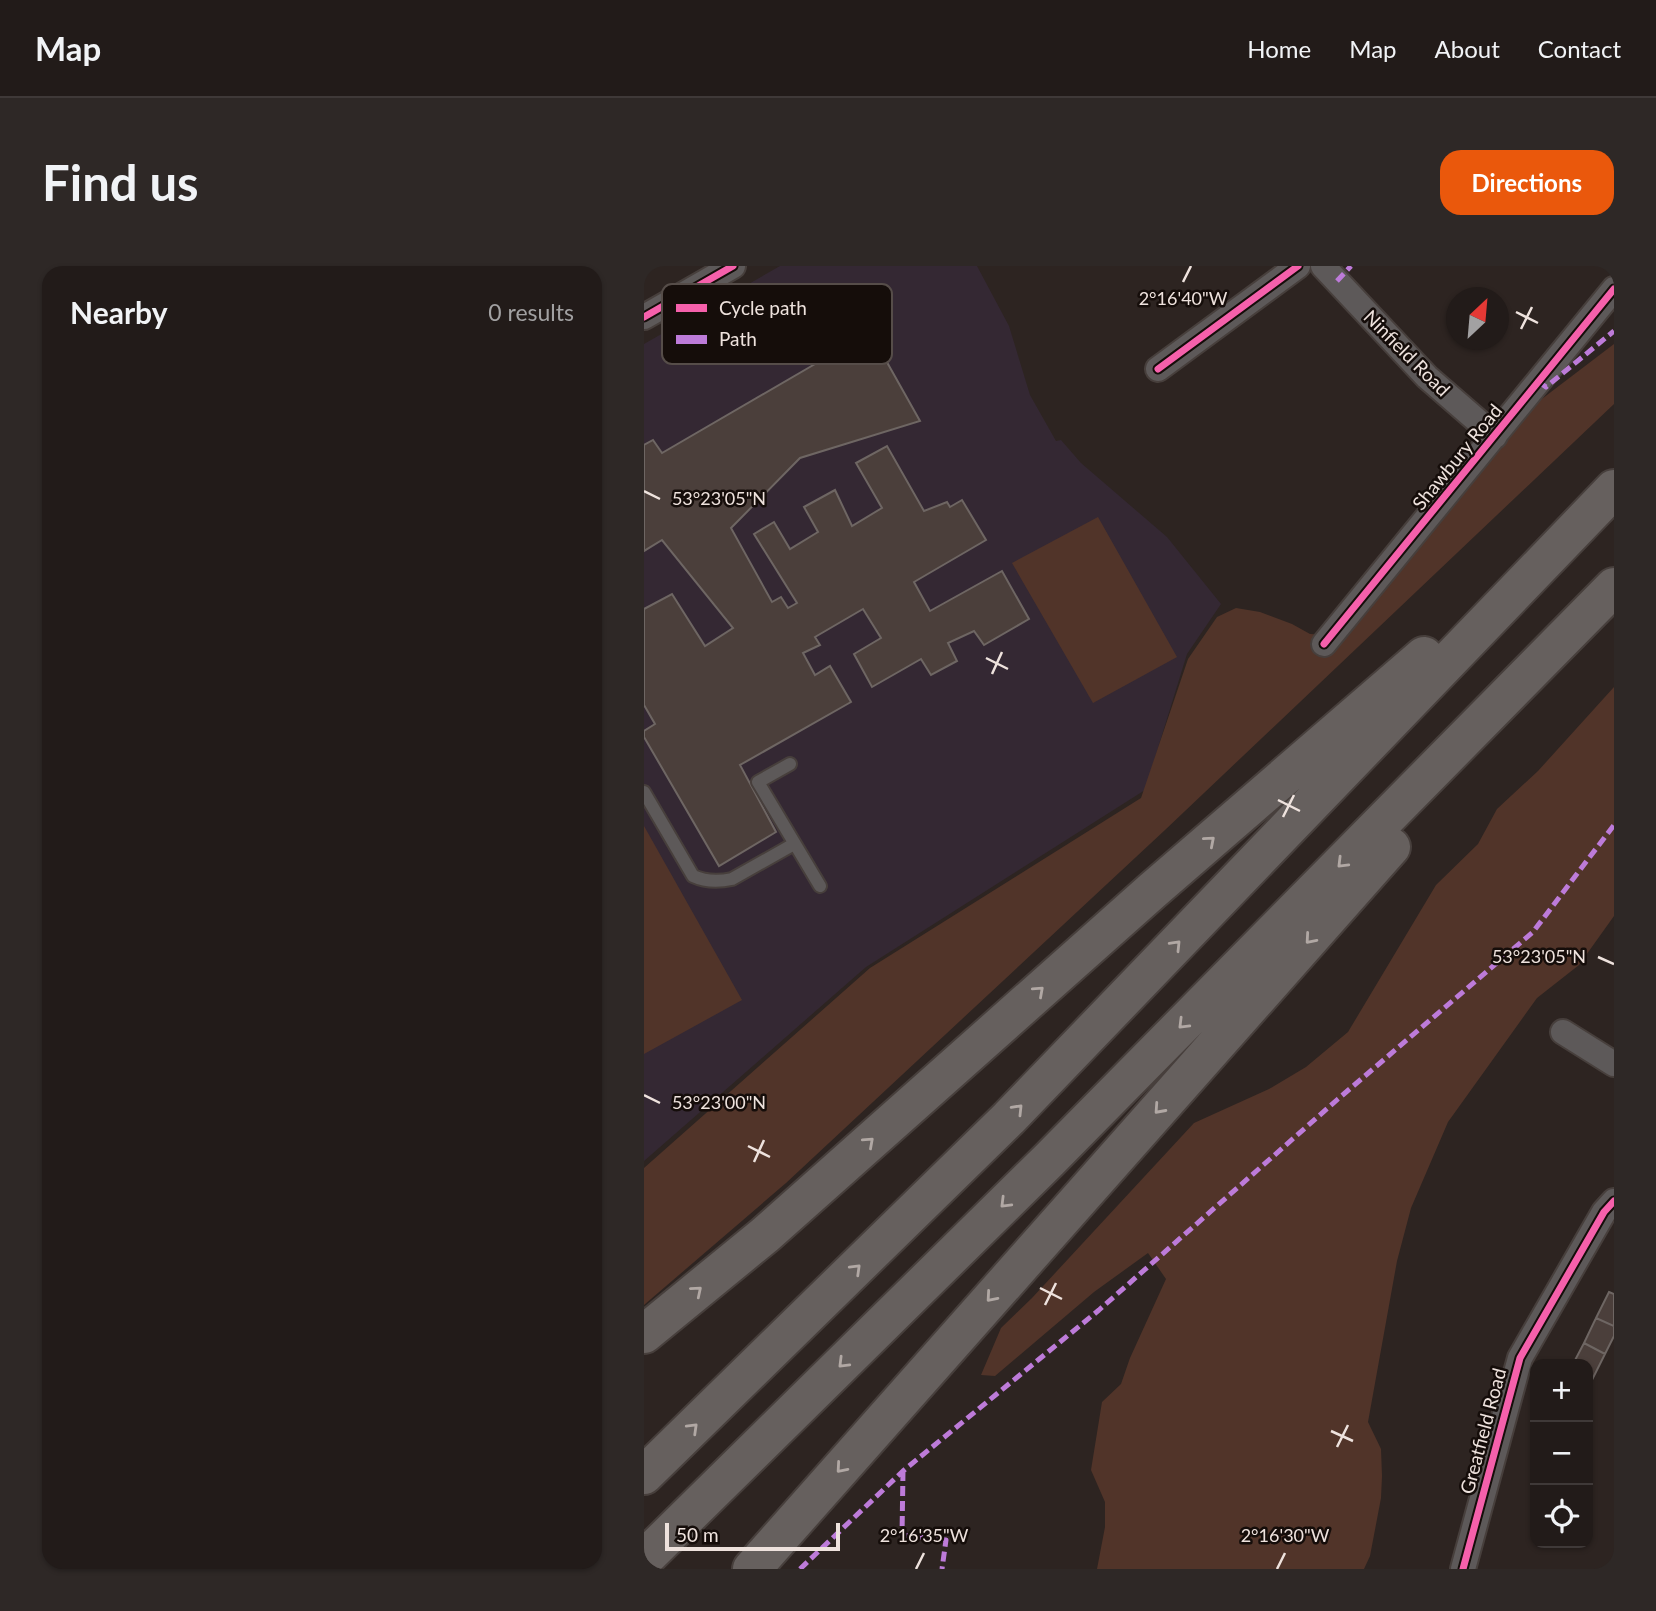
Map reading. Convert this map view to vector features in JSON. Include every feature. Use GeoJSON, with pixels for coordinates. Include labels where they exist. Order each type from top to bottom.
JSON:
{"type":"FeatureCollection","features":[{"type":"Feature","properties":{"kind":"highway"},"geometry":{"type":"LineString","coordinates":[[644,1335],[765,1234],[1153,890],[1611,493]]}},
{"type":"Feature","properties":{"kind":"highway"},"geometry":{"type":"LineString","coordinates":[[644,1475],[1009,1118],[1611,493]]}},
{"type":"Feature","properties":{"kind":"highway"},"geometry":{"type":"LineString","coordinates":[[644,1559],[1068,1140],[1614,587]]}},
{"type":"Feature","properties":{"kind":"highway"},"geometry":{"type":"LineString","coordinates":[[752,1569],[1614,593]]}},
{"type":"Feature","properties":{"kind":"street"},"geometry":{"type":"LineString","coordinates":[[702,284],[733,266]]}},
{"type":"Feature","properties":{"kind":"street"},"geometry":{"type":"LineString","coordinates":[[1158,369],[1298,266]]}},
{"type":"Feature","properties":{"kind":"street","name":"Ninfield Road"},"geometry":{"type":"LineString","coordinates":[[1323,266],[1427,377],[1495,436]]}},
{"type":"Feature","properties":{"kind":"street","name":"Shawbury Road"},"geometry":{"type":"LineString","coordinates":[[1324,644],[1614,289]]}},
{"type":"Feature","properties":{"kind":"street"},"geometry":{"type":"LineString","coordinates":[[644,317],[662,307]]}},
{"type":"Feature","properties":{"kind":"street"},"geometry":{"type":"LineString","coordinates":[[1563,1032],[1614,1063]]}},
{"type":"Feature","properties":{"kind":"street","name":"Greatfield Road"},"geometry":{"type":"LineString","coordinates":[[1463,1569],[1520,1358],[1604,1212],[1614,1201]]}},
{"type":"Feature","properties":{"kind":"lane"},"geometry":{"type":"LineString","coordinates":[[790,764],[758,782],[820,886]]}},
{"type":"Feature","properties":{"kind":"lane"},"geometry":{"type":"LineString","coordinates":[[644,792],[693,876],[701,880],[732,879],[794,844]]}},
{"type":"Feature","properties":{"kind":"shaded area"},"geometry":{"type":"Polygon","coordinates":[[[780,266],[977,266],[1009,326],[1030,395],[1056,441],[1061,440],[1081,463],[1167,537],[1221,604],[1187,654],[1145,790],[866,967],[644,1161],[644,344],[662,334],[662,364],[892,364],[892,284],[749,284],[780,266]]]}},
{"type":"Feature","properties":{"kind":"shaded area"},"geometry":{"type":"Polygon","coordinates":[[[1614,344],[1614,404],[1165,830],[786,1183],[644,1305],[644,1168],[870,968],[1141,798],[1188,659],[1217,617],[1236,608],[1260,612],[1310,634],[1325,635],[1526,411],[1614,344]]]}},
{"type":"Feature","properties":{"kind":"shaded area"},"geometry":{"type":"Polygon","coordinates":[[[1098,517],[1177,657],[1093,703],[1012,563],[1098,517]]]}},
{"type":"Feature","properties":{"kind":"shaded area"},"geometry":{"type":"Polygon","coordinates":[[[1614,687],[1614,916],[1579,965],[1537,998],[1448,1122],[1411,1208],[1397,1261],[1368,1422],[1381,1449],[1382,1476],[1381,1498],[1370,1556],[1364,1569],[1097,1569],[1105,1527],[1105,1502],[1091,1470],[1102,1402],[1121,1384],[1166,1279],[1148,1253],[1094,1292],[995,1376],[981,1375],[1001,1328],[1194,1123],[1269,1089],[1306,1067],[1348,1032],[1436,885],[1478,844],[1497,809],[1538,771],[1614,687]]]}},
{"type":"Feature","properties":{"kind":"shaded area"},"geometry":{"type":"Polygon","coordinates":[[[644,826],[742,1000],[644,1054],[644,826]]]}},
{"type":"Feature","properties":{"kind":"building"},"geometry":{"type":"Polygon","coordinates":[[[815,364],[888,364],[920,421],[800,458],[731,528],[772,602],[781,597],[788,608],[797,603],[754,534],[774,522],[790,549],[818,532],[804,507],[835,490],[852,526],[882,508],[856,463],[887,446],[924,511],[947,502],[950,507],[962,500],[986,540],[914,582],[930,611],[1002,571],[1029,619],[984,645],[974,631],[948,643],[957,661],[931,675],[921,659],[872,687],[854,654],[881,638],[863,609],[815,637],[820,645],[803,653],[815,675],[830,666],[851,702],[740,765],[776,832],[719,866],[644,737],[644,731],[655,724],[644,705],[644,609],[672,594],[705,646],[733,628],[662,540],[644,551],[644,445],[653,440],[662,453],[815,364]]]}},
{"type":"Feature","properties":{"kind":"building"},"geometry":{"type":"Polygon","coordinates":[[[1609,1292],[1614,1294],[1614,1326],[1596,1318],[1609,1292]]]}},
{"type":"Feature","properties":{"kind":"building"},"geometry":{"type":"Polygon","coordinates":[[[1596,1318],[1614,1326],[1614,1336],[1605,1354],[1584,1343],[1596,1318]]]}},
{"type":"Feature","properties":{"kind":"building"},"geometry":{"type":"Polygon","coordinates":[[[1584,1343],[1605,1354],[1593,1378],[1593,1359],[1576,1359],[1584,1343]]]}},
{"type":"Feature","properties":{"kind":"marked path"},"geometry":{"type":"LineString","coordinates":[[1337,281],[1351,266]]}},
{"type":"Feature","properties":{"kind":"marked path"},"geometry":{"type":"LineString","coordinates":[[1539,382],[1546,387],[1614,331]]}},
{"type":"Feature","properties":{"kind":"marked path"},"geometry":{"type":"LineString","coordinates":[[800,1569],[903,1471],[1099,1310],[1338,1099],[1533,932],[1614,825]]}},
{"type":"Feature","properties":{"kind":"marked path"},"geometry":{"type":"LineString","coordinates":[[903,1471],[902,1535],[946,1540],[942,1569]]}},
{"type":"Feature","properties":{"kind":"cycle path"},"geometry":{"type":"LineString","coordinates":[[702,284],[733,266]]}},
{"type":"Feature","properties":{"kind":"cycle path"},"geometry":{"type":"LineString","coordinates":[[1158,369],[1298,266]]}},
{"type":"Feature","properties":{"kind":"cycle path"},"geometry":{"type":"LineString","coordinates":[[1324,644],[1614,289]]}},
{"type":"Feature","properties":{"kind":"cycle path"},"geometry":{"type":"LineString","coordinates":[[644,317],[662,307]]}},
{"type":"Feature","properties":{"kind":"cycle path"},"geometry":{"type":"LineString","coordinates":[[1463,1569],[1520,1358],[1604,1212],[1614,1201]]}}]}
